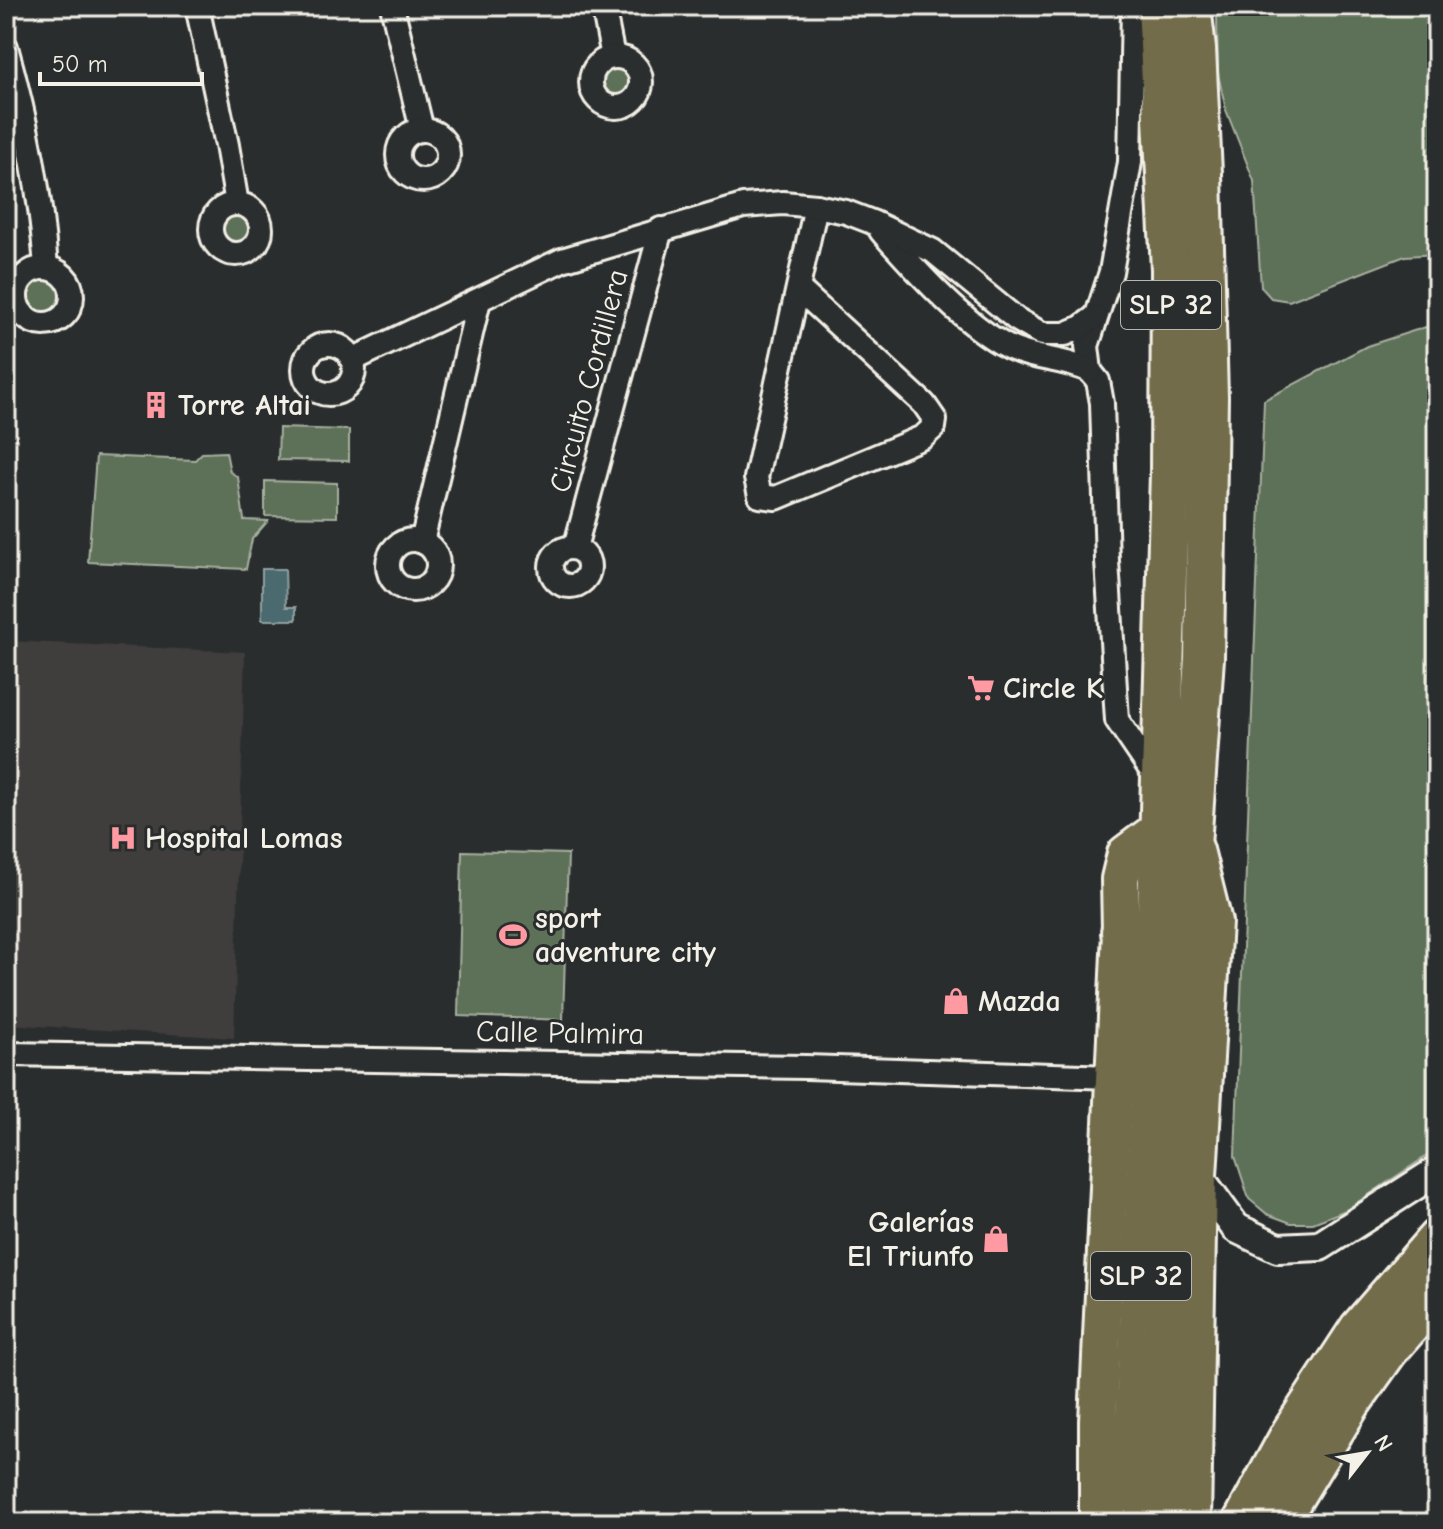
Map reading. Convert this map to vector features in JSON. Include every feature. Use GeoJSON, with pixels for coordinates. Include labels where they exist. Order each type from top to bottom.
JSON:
{"type":"FeatureCollection","features":[{"type":"Feature","properties":{"kind":"highway","name":"SLP 32"},"geometry":{"type":"LineString","coordinates":[[1130,1523],[1176,836],[1160,782],[1170,473],[1171,269],[1157,6]]}},
{"type":"Feature","properties":{"kind":"highway","name":"SLP 32"},"geometry":{"type":"LineString","coordinates":[[1164,1523],[1165,1031],[1155,980],[1204,658],[1208,397],[1202,173],[1191,6]]}},
{"type":"Feature","properties":{"kind":"highway"},"geometry":{"type":"LineString","coordinates":[[1196,49],[1204,6]]}},
{"type":"Feature","properties":{"kind":"highway"},"geometry":{"type":"LineString","coordinates":[[1121,932],[1155,980]]}},
{"type":"Feature","properties":{"kind":"highway"},"geometry":{"type":"LineString","coordinates":[[1242,1523],[1291,1433],[1359,1329],[1437,1239]]}},
{"type":"Feature","properties":{"kind":"highway"},"geometry":{"type":"LineString","coordinates":[[1278,1523],[1319,1452],[1387,1352],[1437,1294]]}},
{"type":"Feature","properties":{"kind":"main road"},"geometry":{"type":"LineString","coordinates":[[1098,1523],[1098,1421],[1121,932],[1120,879],[1126,854],[1141,840],[1176,836],[1213,922],[1198,1176],[1192,1523]]}},
{"type":"Feature","properties":{"kind":"street"},"geometry":{"type":"LineString","coordinates":[[197,6],[237,204]]}},
{"type":"Feature","properties":{"kind":"street"},"geometry":{"type":"LineString","coordinates":[[392,6],[422,130]]}},
{"type":"Feature","properties":{"kind":"street"},"geometry":{"type":"LineString","coordinates":[[603,6],[613,57]]}},
{"type":"Feature","properties":{"kind":"street"},"geometry":{"type":"LineString","coordinates":[[1090,371],[1087,346],[1111,272],[1130,162],[1133,6]]}},
{"type":"Feature","properties":{"kind":"street"},"geometry":{"type":"LineString","coordinates":[[6,47],[42,217],[46,268]]}},
{"type":"Feature","properties":{"kind":"street","name":"Circuito Cordillera"},"geometry":{"type":"LineString","coordinates":[[352,360],[562,260],[743,206],[783,203],[816,206],[872,222],[933,251],[1016,319],[1042,334],[1065,334],[1095,317]]}},
{"type":"Feature","properties":{"kind":"street"},"geometry":{"type":"LineString","coordinates":[[799,289],[924,404],[935,420],[934,427],[923,437],[776,498],[768,498],[760,496],[756,478],[816,206]]}},
{"type":"Feature","properties":{"kind":"street"},"geometry":{"type":"LineString","coordinates":[[872,222],[931,285],[990,337],[1028,355],[1077,364],[1090,371],[1098,381],[1102,403],[1107,561],[1117,720],[1160,782]]}},
{"type":"Feature","properties":{"kind":"street","name":"Circuito Cordillera"},"geometry":{"type":"LineString","coordinates":[[575,548],[661,229]]}},
{"type":"Feature","properties":{"kind":"street"},"geometry":{"type":"LineString","coordinates":[[422,542],[479,300]]}},
{"type":"Feature","properties":{"kind":"street","name":"Calle Palmira"},"geometry":{"type":"LineString","coordinates":[[6,1054],[806,1067],[1113,1077]]}},
{"type":"Feature","properties":{"kind":"street"},"geometry":{"type":"LineString","coordinates":[[1198,1176],[1236,1228],[1278,1248],[1320,1246],[1437,1171]]}},
{"type":"Feature","properties":{"kind":"street"},"geometry":{"type":"LineString","coordinates":[[1387,1352],[1437,1325]]}},
{"type":"Feature","properties":{"kind":"shaded area","name":"Hospital Lomas"},"geometry":{"type":"Polygon","coordinates":[[[6,641],[245,652],[234,1038],[6,1024],[6,641]]]}},
{"type":"Feature","properties":{"kind":"green space"},"geometry":{"type":"Polygon","coordinates":[[[1229,6],[1437,6],[1437,254],[1405,256],[1289,301],[1271,298],[1261,287],[1254,181],[1226,110],[1218,74],[1217,16],[1229,6]]]}},
{"type":"Feature","properties":{"kind":"green space"},"geometry":{"type":"Polygon","coordinates":[[[614,69],[625,73],[629,84],[625,95],[614,99],[603,95],[599,84],[603,73],[614,69]]]}},
{"type":"Feature","properties":{"kind":"green space"},"geometry":{"type":"Polygon","coordinates":[[[236,215],[247,219],[251,230],[247,241],[236,245],[225,241],[221,230],[225,219],[236,215]]]}},
{"type":"Feature","properties":{"kind":"green space"},"geometry":{"type":"Polygon","coordinates":[[[46,280],[58,285],[63,297],[58,309],[46,314],[34,309],[29,297],[34,285],[46,280]]]}},
{"type":"Feature","properties":{"kind":"green space"},"geometry":{"type":"Polygon","coordinates":[[[1437,325],[1437,1149],[1346,1210],[1313,1223],[1291,1223],[1267,1214],[1249,1199],[1235,1156],[1264,400],[1367,346],[1437,325]]]}},
{"type":"Feature","properties":{"kind":"green space"},"geometry":{"type":"Polygon","coordinates":[[[279,428],[349,430],[349,461],[278,460],[279,428]]]}},
{"type":"Feature","properties":{"kind":"green space"},"geometry":{"type":"Polygon","coordinates":[[[226,452],[230,472],[238,477],[244,520],[268,521],[252,539],[246,569],[88,562],[96,456],[195,460],[202,453],[226,452]]]}},
{"type":"Feature","properties":{"kind":"green space"},"geometry":{"type":"Polygon","coordinates":[[[265,481],[337,483],[337,517],[265,516],[265,481]]]}},
{"type":"Feature","properties":{"kind":"green space","name":"sport adventure city"},"geometry":{"type":"Polygon","coordinates":[[[462,851],[568,854],[563,1020],[458,1016],[462,851]]]}},
{"type":"Feature","properties":{"kind":"water"},"geometry":{"type":"Polygon","coordinates":[[[262,569],[285,569],[286,607],[296,607],[296,620],[262,620],[262,569]]]}},
{"type":"Feature","properties":{"kind":"place","name":"Torre Altai"},"geometry":{"type":"Point","coordinates":[156,405]}},
{"type":"Feature","properties":{"kind":"place","name":"Circle K"},"geometry":{"type":"Point","coordinates":[981,688]}},
{"type":"Feature","properties":{"kind":"place","name":"Hospital Lomas"},"geometry":{"type":"Point","coordinates":[123,838]}},
{"type":"Feature","properties":{"kind":"place","name":"sport adventure city"},"geometry":{"type":"Point","coordinates":[513,935]}},
{"type":"Feature","properties":{"kind":"place","name":"Mazda"},"geometry":{"type":"Point","coordinates":[956,1001]}},
{"type":"Feature","properties":{"kind":"place","name":"Galerías El Triunfo"},"geometry":{"type":"Point","coordinates":[996,1239]}}]}
